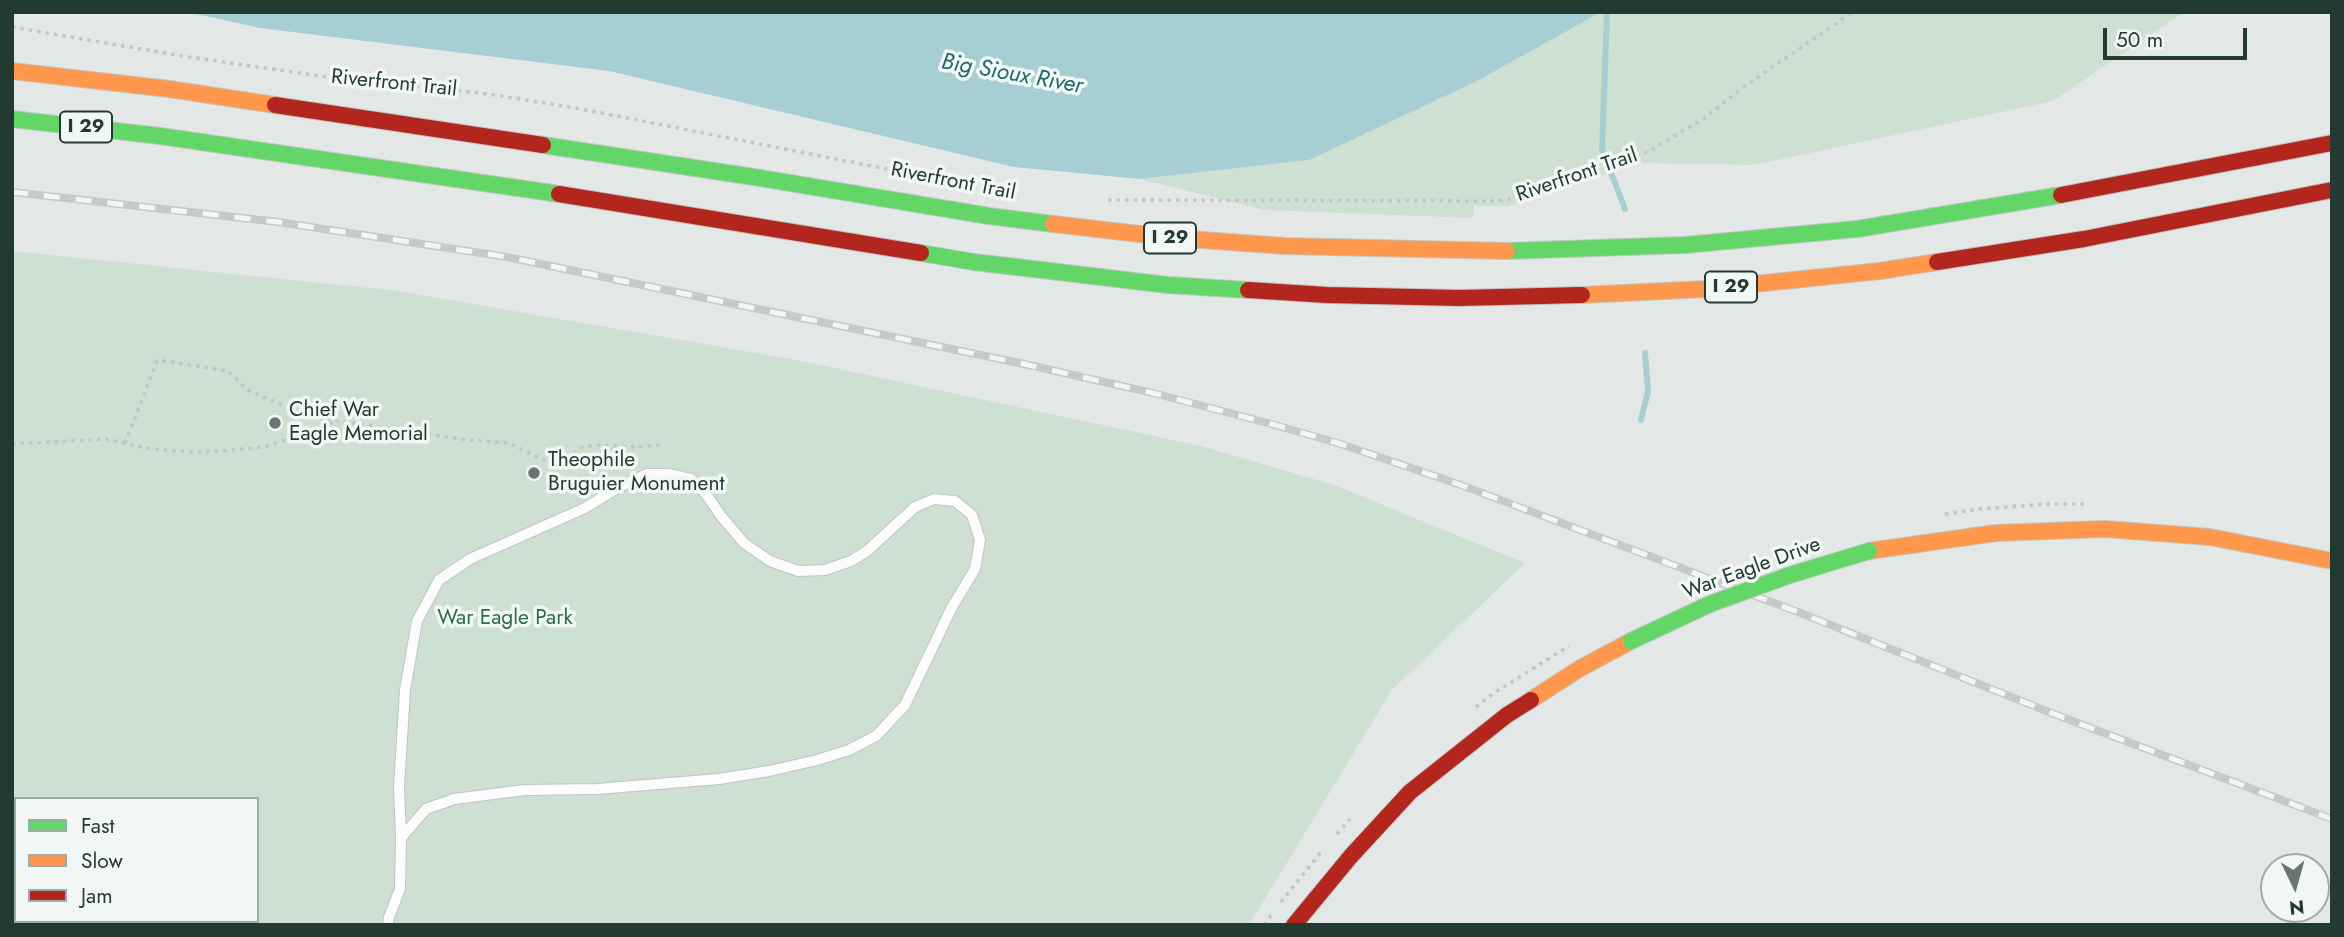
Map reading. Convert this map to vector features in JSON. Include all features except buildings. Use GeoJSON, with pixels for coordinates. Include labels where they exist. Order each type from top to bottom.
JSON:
{"type":"FeatureCollection","features":[{"type":"Feature","properties":{"kind":"main road","name":"I 29"},"geometry":{"type":"LineString","coordinates":[[12,71],[210,95],[754,177],[989,216],[1174,238],[1388,250],[1503,251],[1685,245],[1857,229],[2125,184],[2332,143]]}},
{"type":"Feature","properties":{"kind":"main road","name":"I 29"},"geometry":{"type":"LineString","coordinates":[[12,118],[447,176],[974,262],[1168,285],[1327,295],[1472,298],[1706,289],[1907,267],[2084,239],[2332,190]]}},
{"type":"Feature","properties":{"kind":"main road"},"geometry":{"type":"LineString","coordinates":[[2287,198],[2332,197]]}},
{"type":"Feature","properties":{"kind":"main road","name":"War Eagle Drive"},"geometry":{"type":"LineString","coordinates":[[1293,925],[1410,792],[1507,715],[1579,669],[1631,641],[1710,604],[1790,575],[1869,551],[1938,540],[1996,533],[2105,529],[2210,537],[2332,561]]}},
{"type":"Feature","properties":{"kind":"lane"},"geometry":{"type":"LineString","coordinates":[[388,925],[400,889],[398,787],[405,690],[417,621],[439,580],[470,559],[584,508],[647,474],[668,474],[691,479],[744,543],[769,561],[798,571],[825,570],[851,561],[867,551],[915,507],[934,499],[955,501],[972,515],[980,540],[975,569],[952,607],[905,705],[876,736],[849,750],[817,760],[719,779],[597,789],[525,790],[454,799],[426,809],[401,838]]}},
{"type":"Feature","properties":{"kind":"path","name":"Riverfront Trail"},"geometry":{"type":"LineString","coordinates":[[1095,200],[1498,201],[1524,197],[1648,152],[1703,119],[1745,86],[1853,12]]}},
{"type":"Feature","properties":{"kind":"path","name":"Riverfront Trail"},"geometry":{"type":"LineString","coordinates":[[12,27],[327,77],[489,94],[581,109],[893,170]]}},
{"type":"Feature","properties":{"kind":"path"},"geometry":{"type":"LineString","coordinates":[[125,443],[156,361],[228,371],[248,390],[310,417],[469,440],[509,443],[549,463],[560,461],[583,447],[597,444],[637,447],[660,445]]}},
{"type":"Feature","properties":{"kind":"path"},"geometry":{"type":"LineString","coordinates":[[12,444],[106,439],[151,449],[189,452],[264,447],[335,421]]}},
{"type":"Feature","properties":{"kind":"green space"},"geometry":{"type":"Polygon","coordinates":[[[1601,12],[2184,12],[2053,101],[1754,165],[1638,163],[1510,206],[1474,206],[1473,218],[1265,210],[1140,179],[1309,160],[1601,12]]]}},
{"type":"Feature","properties":{"kind":"green space","name":"War Eagle Park"},"geometry":{"type":"Polygon","coordinates":[[[12,251],[398,291],[797,360],[1201,446],[1334,485],[1525,563],[1392,690],[1249,925],[12,925],[12,251]]]}},
{"type":"Feature","properties":{"kind":"water","name":"Big Sioux River"},"geometry":{"type":"Polygon","coordinates":[[[187,12],[1601,12],[1475,82],[1309,160],[1140,179],[1014,167],[609,71],[260,28],[187,12]]]}},
{"type":"Feature","properties":{"kind":"waterway"},"geometry":{"type":"LineString","coordinates":[[1607,12],[1602,149],[1625,209]]}},
{"type":"Feature","properties":{"kind":"waterway"},"geometry":{"type":"LineString","coordinates":[[1641,420],[1648,391],[1645,353]]}},
{"type":"Feature","properties":{"kind":"railway"},"geometry":{"type":"LineString","coordinates":[[12,192],[278,222],[507,257],[1024,364],[1153,393],[1268,423],[1341,444],[1458,484],[1798,612],[2054,714],[2332,819]]}},
{"type":"Feature","properties":{"kind":"traffic: fast"},"geometry":{"type":"LineString","coordinates":[[12,119],[160,136],[559,194]]}},
{"type":"Feature","properties":{"kind":"traffic: fast"},"geometry":{"type":"LineString","coordinates":[[543,145],[1053,224]]}},
{"type":"Feature","properties":{"kind":"traffic: fast"},"geometry":{"type":"LineString","coordinates":[[1507,251],[1685,245],[1857,229],[2061,195]]}},
{"type":"Feature","properties":{"kind":"traffic: fast"},"geometry":{"type":"LineString","coordinates":[[921,253],[974,262],[1168,285],[1248,290]]}},
{"type":"Feature","properties":{"kind":"traffic: fast"},"geometry":{"type":"LineString","coordinates":[[1631,641],[1710,604],[1790,575],[1869,551]]}},
{"type":"Feature","properties":{"kind":"traffic: slow"},"geometry":{"type":"LineString","coordinates":[[12,71],[169,89],[275,105]]}},
{"type":"Feature","properties":{"kind":"traffic: slow"},"geometry":{"type":"LineString","coordinates":[[1053,224],[1174,238],[1285,246],[1507,251]]}},
{"type":"Feature","properties":{"kind":"traffic: slow"},"geometry":{"type":"LineString","coordinates":[[1582,295],[1706,289],[1880,271],[1937,262]]}},
{"type":"Feature","properties":{"kind":"traffic: slow"},"geometry":{"type":"LineString","coordinates":[[1869,551],[1996,533],[2105,529],[2210,537],[2332,561]]}},
{"type":"Feature","properties":{"kind":"traffic: slow"},"geometry":{"type":"LineString","coordinates":[[1531,700],[1579,669],[1631,641]]}},
{"type":"Feature","properties":{"kind":"traffic: jam"},"geometry":{"type":"LineString","coordinates":[[275,105],[543,145]]}},
{"type":"Feature","properties":{"kind":"traffic: jam"},"geometry":{"type":"LineString","coordinates":[[2061,195],[2332,143]]}},
{"type":"Feature","properties":{"kind":"traffic: jam"},"geometry":{"type":"LineString","coordinates":[[1937,262],[2084,239],[2332,190]]}},
{"type":"Feature","properties":{"kind":"traffic: jam"},"geometry":{"type":"LineString","coordinates":[[559,194],[921,253]]}},
{"type":"Feature","properties":{"kind":"traffic: jam"},"geometry":{"type":"LineString","coordinates":[[1248,290],[1459,298],[1582,295]]}},
{"type":"Feature","properties":{"kind":"traffic: jam"},"geometry":{"type":"LineString","coordinates":[[1294,925],[1351,856],[1410,792],[1507,715],[1531,700]]}},
{"type":"Feature","properties":{"kind":"place","name":"Chief War Eagle Memorial"},"geometry":{"type":"Point","coordinates":[275,423]}},
{"type":"Feature","properties":{"kind":"place","name":"Theophile Bruguier Monument"},"geometry":{"type":"Point","coordinates":[534,473]}}]}
